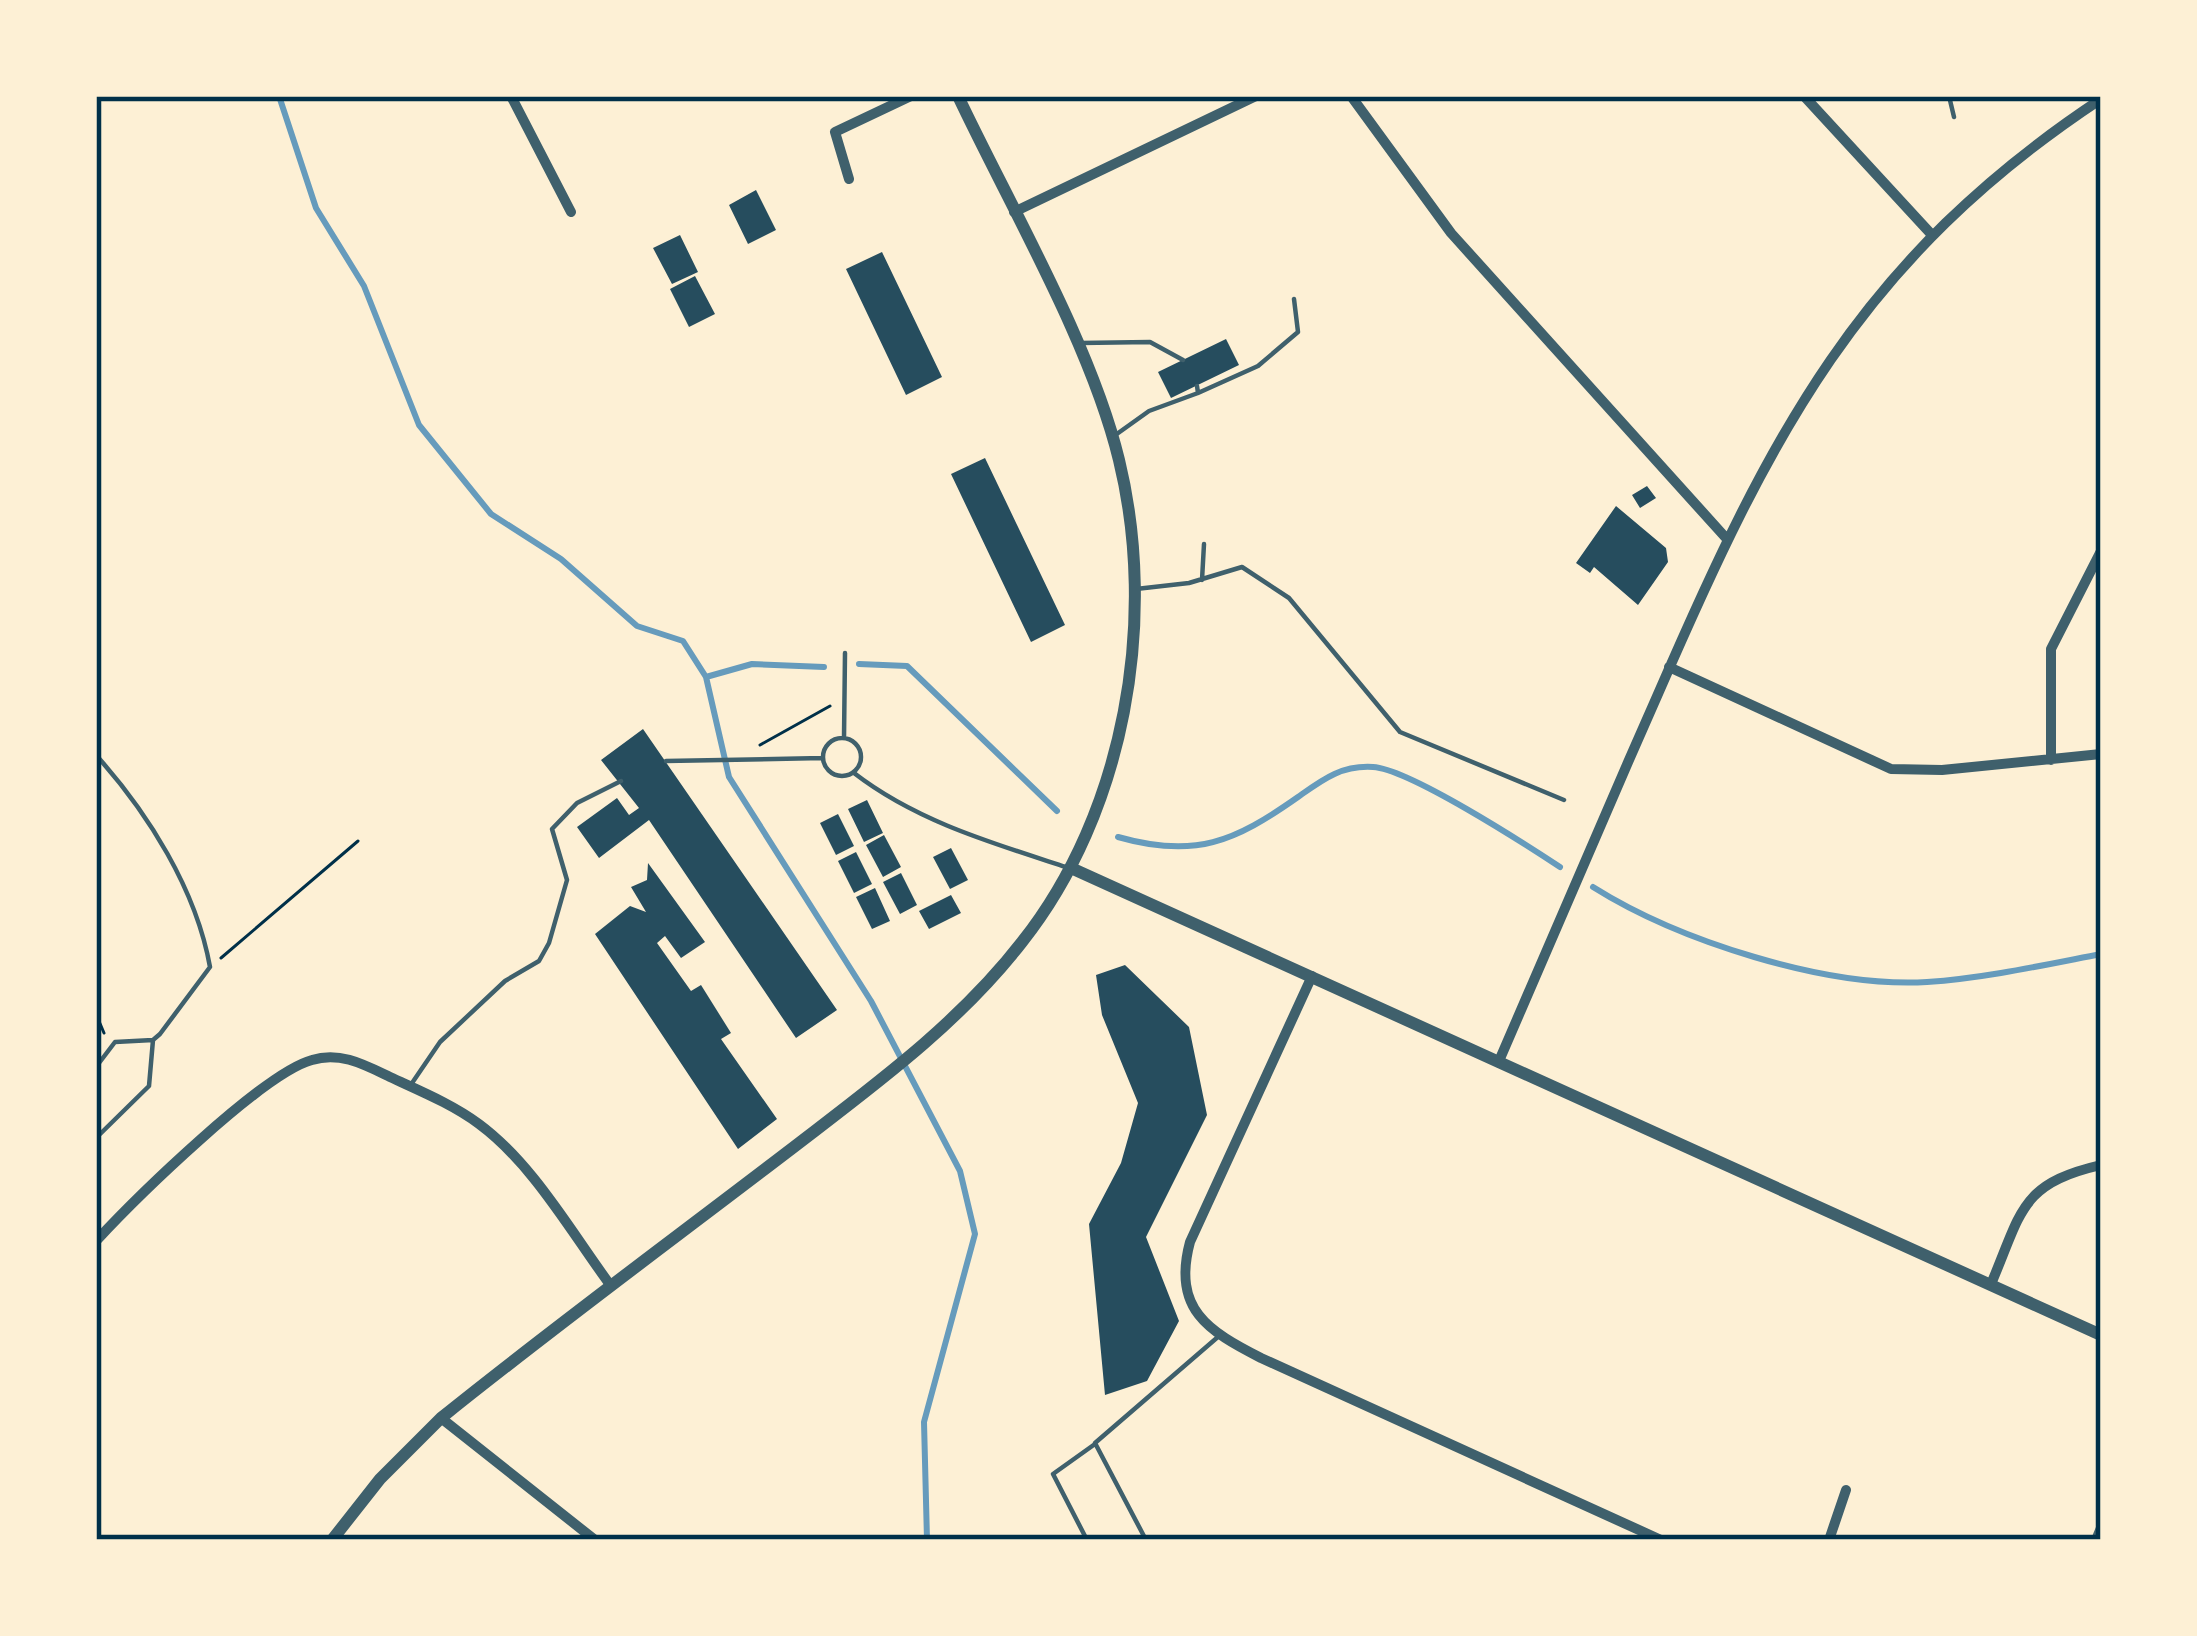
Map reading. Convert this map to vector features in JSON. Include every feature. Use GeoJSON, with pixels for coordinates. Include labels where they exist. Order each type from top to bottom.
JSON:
{"type":"FeatureCollection","features":[{"type":"Feature","properties":{"kind":"street"},"geometry":{"type":"LineString","coordinates":[[512,96],[571,212]]}},
{"type":"Feature","properties":{"kind":"street"},"geometry":{"type":"LineString","coordinates":[[849,179],[835,132],[911,96]]}},
{"type":"Feature","properties":{"kind":"street"},"geometry":{"type":"LineString","coordinates":[[332,1540],[380,1479],[441,1418],[921,1047],[1023,942],[1071,868],[1122,715],[1136,589],[1130,515],[1112,437],[1074,344],[958,96]]}},
{"type":"Feature","properties":{"kind":"street"},"geometry":{"type":"LineString","coordinates":[[1014,212],[1256,96]]}},
{"type":"Feature","properties":{"kind":"street"},"geometry":{"type":"LineString","coordinates":[[1351,96],[1451,233],[1726,538]]}},
{"type":"Feature","properties":{"kind":"street"},"geometry":{"type":"LineString","coordinates":[[1804,96],[1932,235]]}},
{"type":"Feature","properties":{"kind":"street"},"geometry":{"type":"LineString","coordinates":[[1498,1061],[1726,538],[1807,391],[1873,301],[1932,235],[2004,168],[2101,99]]}},
{"type":"Feature","properties":{"kind":"street"},"geometry":{"type":"LineString","coordinates":[[2051,760],[2049,656],[2063,618],[2101,551]]}},
{"type":"Feature","properties":{"kind":"street"},"geometry":{"type":"LineString","coordinates":[[1670,667],[1885,768],[1919,771],[2101,754]]}},
{"type":"Feature","properties":{"kind":"street"},"geometry":{"type":"LineString","coordinates":[[1071,868],[2101,1335]]}},
{"type":"Feature","properties":{"kind":"street"},"geometry":{"type":"LineString","coordinates":[[1312,976],[1187,1252],[1188,1293],[1200,1319],[1219,1336],[1661,1540]]}},
{"type":"Feature","properties":{"kind":"street"},"geometry":{"type":"LineString","coordinates":[[96,1241],[136,1197],[296,1066],[326,1057],[352,1060],[461,1112],[505,1146],[611,1286]]}},
{"type":"Feature","properties":{"kind":"street"},"geometry":{"type":"LineString","coordinates":[[1991,1284],[2039,1186],[2101,1165]]}},
{"type":"Feature","properties":{"kind":"street"},"geometry":{"type":"LineString","coordinates":[[441,1418],[595,1540]]}},
{"type":"Feature","properties":{"kind":"street"},"geometry":{"type":"LineString","coordinates":[[1828,1540],[1846,1490]]}},
{"type":"Feature","properties":{"kind":"street"},"geometry":{"type":"LineString","coordinates":[[2096,1540],[2101,1528]]}},
{"type":"Feature","properties":{"kind":"lane"},"geometry":{"type":"LineString","coordinates":[[1949,96],[1954,117]]}},
{"type":"Feature","properties":{"kind":"lane"},"geometry":{"type":"LineString","coordinates":[[1112,437],[1149,411],[1258,366],[1298,332],[1294,299]]}},
{"type":"Feature","properties":{"kind":"lane"},"geometry":{"type":"LineString","coordinates":[[1074,344],[1150,342],[1183,360]]}},
{"type":"Feature","properties":{"kind":"lane"},"geometry":{"type":"LineString","coordinates":[[1202,580],[1204,544]]}},
{"type":"Feature","properties":{"kind":"lane"},"geometry":{"type":"LineString","coordinates":[[1136,589],[1202,580],[1242,567],[1289,598],[1400,732],[1564,800]]}},
{"type":"Feature","properties":{"kind":"lane"},"geometry":{"type":"LineString","coordinates":[[845,653],[844,738],[860,752],[854,773]]}},
{"type":"Feature","properties":{"kind":"lane"},"geometry":{"type":"LineString","coordinates":[[823,758],[829,743],[844,738]]}},
{"type":"Feature","properties":{"kind":"lane"},"geometry":{"type":"LineString","coordinates":[[96,755],[131,794],[158,839],[202,934],[210,967],[153,1040],[149,1086],[96,1138]]}},
{"type":"Feature","properties":{"kind":"lane"},"geometry":{"type":"LineString","coordinates":[[823,758],[834,775],[854,773],[892,800],[947,826],[1071,868]]}},
{"type":"Feature","properties":{"kind":"lane"},"geometry":{"type":"LineString","coordinates":[[666,761],[823,758]]}},
{"type":"Feature","properties":{"kind":"lane"},"geometry":{"type":"LineString","coordinates":[[410,1087],[456,1026],[513,975],[539,962],[559,923],[567,880],[552,829],[568,809],[621,782]]}},
{"type":"Feature","properties":{"kind":"lane"},"geometry":{"type":"LineString","coordinates":[[96,1066],[110,1046],[124,1040],[153,1040]]}},
{"type":"Feature","properties":{"kind":"lane"},"geometry":{"type":"LineString","coordinates":[[1087,1540],[1053,1474],[1095,1444],[1219,1336]]}},
{"type":"Feature","properties":{"kind":"lane"},"geometry":{"type":"LineString","coordinates":[[1095,1444],[1146,1540]]}},
{"type":"Feature","properties":{"kind":"path"},"geometry":{"type":"LineString","coordinates":[[751,760],[752,750],[844,702]]}},
{"type":"Feature","properties":{"kind":"path"},"geometry":{"type":"LineString","coordinates":[[210,967],[358,841]]}},
{"type":"Feature","properties":{"kind":"path"},"geometry":{"type":"LineString","coordinates":[[96,1014],[110,1046]]}},
{"type":"Feature","properties":{"kind":"building"},"geometry":{"type":"Polygon","coordinates":[[[756,190],[776,230],[748,244],[729,205],[756,190]]]}},
{"type":"Feature","properties":{"kind":"building"},"geometry":{"type":"Polygon","coordinates":[[[680,235],[698,272],[672,284],[653,248],[680,235]]]}},
{"type":"Feature","properties":{"kind":"building"},"geometry":{"type":"Polygon","coordinates":[[[882,252],[942,377],[906,395],[846,269],[882,252]]]}},
{"type":"Feature","properties":{"kind":"building"},"geometry":{"type":"Polygon","coordinates":[[[695,276],[715,314],[689,327],[670,289],[695,276]]]}},
{"type":"Feature","properties":{"kind":"building"},"geometry":{"type":"Polygon","coordinates":[[[1226,339],[1239,365],[1171,398],[1158,372],[1226,339]]]}},
{"type":"Feature","properties":{"kind":"building"},"geometry":{"type":"Polygon","coordinates":[[[985,458],[1065,625],[1031,642],[951,474],[985,458]]]}},
{"type":"Feature","properties":{"kind":"building"},"geometry":{"type":"Polygon","coordinates":[[[1647,486],[1656,498],[1640,508],[1632,495],[1647,486]]]}},
{"type":"Feature","properties":{"kind":"building"},"geometry":{"type":"Polygon","coordinates":[[[1616,506],[1666,548],[1668,562],[1638,605],[1594,567],[1590,573],[1576,563],[1616,506]]]}},
{"type":"Feature","properties":{"kind":"building"},"geometry":{"type":"Polygon","coordinates":[[[643,729],[837,1010],[796,1038],[649,820],[599,858],[577,827],[617,798],[629,815],[639,808],[601,760],[643,729]]]}},
{"type":"Feature","properties":{"kind":"building"},"geometry":{"type":"Polygon","coordinates":[[[867,800],[883,833],[864,842],[848,809],[867,800]]]}},
{"type":"Feature","properties":{"kind":"building"},"geometry":{"type":"Polygon","coordinates":[[[838,814],[854,846],[836,855],[820,823],[838,814]]]}},
{"type":"Feature","properties":{"kind":"building"},"geometry":{"type":"Polygon","coordinates":[[[884,835],[901,867],[883,877],[866,845],[884,835]]]}},
{"type":"Feature","properties":{"kind":"building"},"geometry":{"type":"Polygon","coordinates":[[[951,848],[968,880],[950,889],[933,857],[951,848]]]}},
{"type":"Feature","properties":{"kind":"building"},"geometry":{"type":"Polygon","coordinates":[[[856,852],[872,884],[854,893],[838,861],[856,852]]]}},
{"type":"Feature","properties":{"kind":"building"},"geometry":{"type":"Polygon","coordinates":[[[648,863],[705,942],[681,958],[665,936],[657,943],[691,991],[701,985],[731,1033],[721,1039],[777,1119],[738,1149],[595,934],[630,906],[646,912],[631,887],[647,880],[648,863]]]}},
{"type":"Feature","properties":{"kind":"building"},"geometry":{"type":"Polygon","coordinates":[[[901,873],[917,905],[900,914],[883,882],[901,873]]]}},
{"type":"Feature","properties":{"kind":"building"},"geometry":{"type":"Polygon","coordinates":[[[875,888],[890,921],[872,929],[856,897],[875,888]]]}},
{"type":"Feature","properties":{"kind":"building"},"geometry":{"type":"Polygon","coordinates":[[[951,895],[961,913],[929,929],[919,911],[951,895]]]}},
{"type":"Feature","properties":{"kind":"building"},"geometry":{"type":"Polygon","coordinates":[[[1125,965],[1189,1027],[1207,1115],[1146,1237],[1179,1321],[1147,1381],[1105,1395],[1089,1224],[1121,1163],[1138,1103],[1102,1015],[1096,975],[1125,965]]]}},
{"type":"Feature","properties":{"kind":"waterway"},"geometry":{"type":"LineString","coordinates":[[279,96],[316,208],[364,286],[419,425],[491,514],[561,559],[637,626],[683,641],[706,677],[729,777],[871,1001],[960,1171],[975,1234],[924,1422],[927,1540]]}},
{"type":"Feature","properties":{"kind":"waterway"},"geometry":{"type":"LineString","coordinates":[[706,677],[752,664],[824,667]]}},
{"type":"Feature","properties":{"kind":"waterway"},"geometry":{"type":"LineString","coordinates":[[859,664],[907,666],[1057,811]]}},
{"type":"Feature","properties":{"kind":"waterway"},"geometry":{"type":"LineString","coordinates":[[1118,837],[1170,846],[1213,842],[1254,825],[1332,775],[1373,767],[1439,793],[1560,867]]}},
{"type":"Feature","properties":{"kind":"waterway"},"geometry":{"type":"LineString","coordinates":[[1593,887],[1710,942],[1844,977],[1927,982],[2101,954]]}}]}
